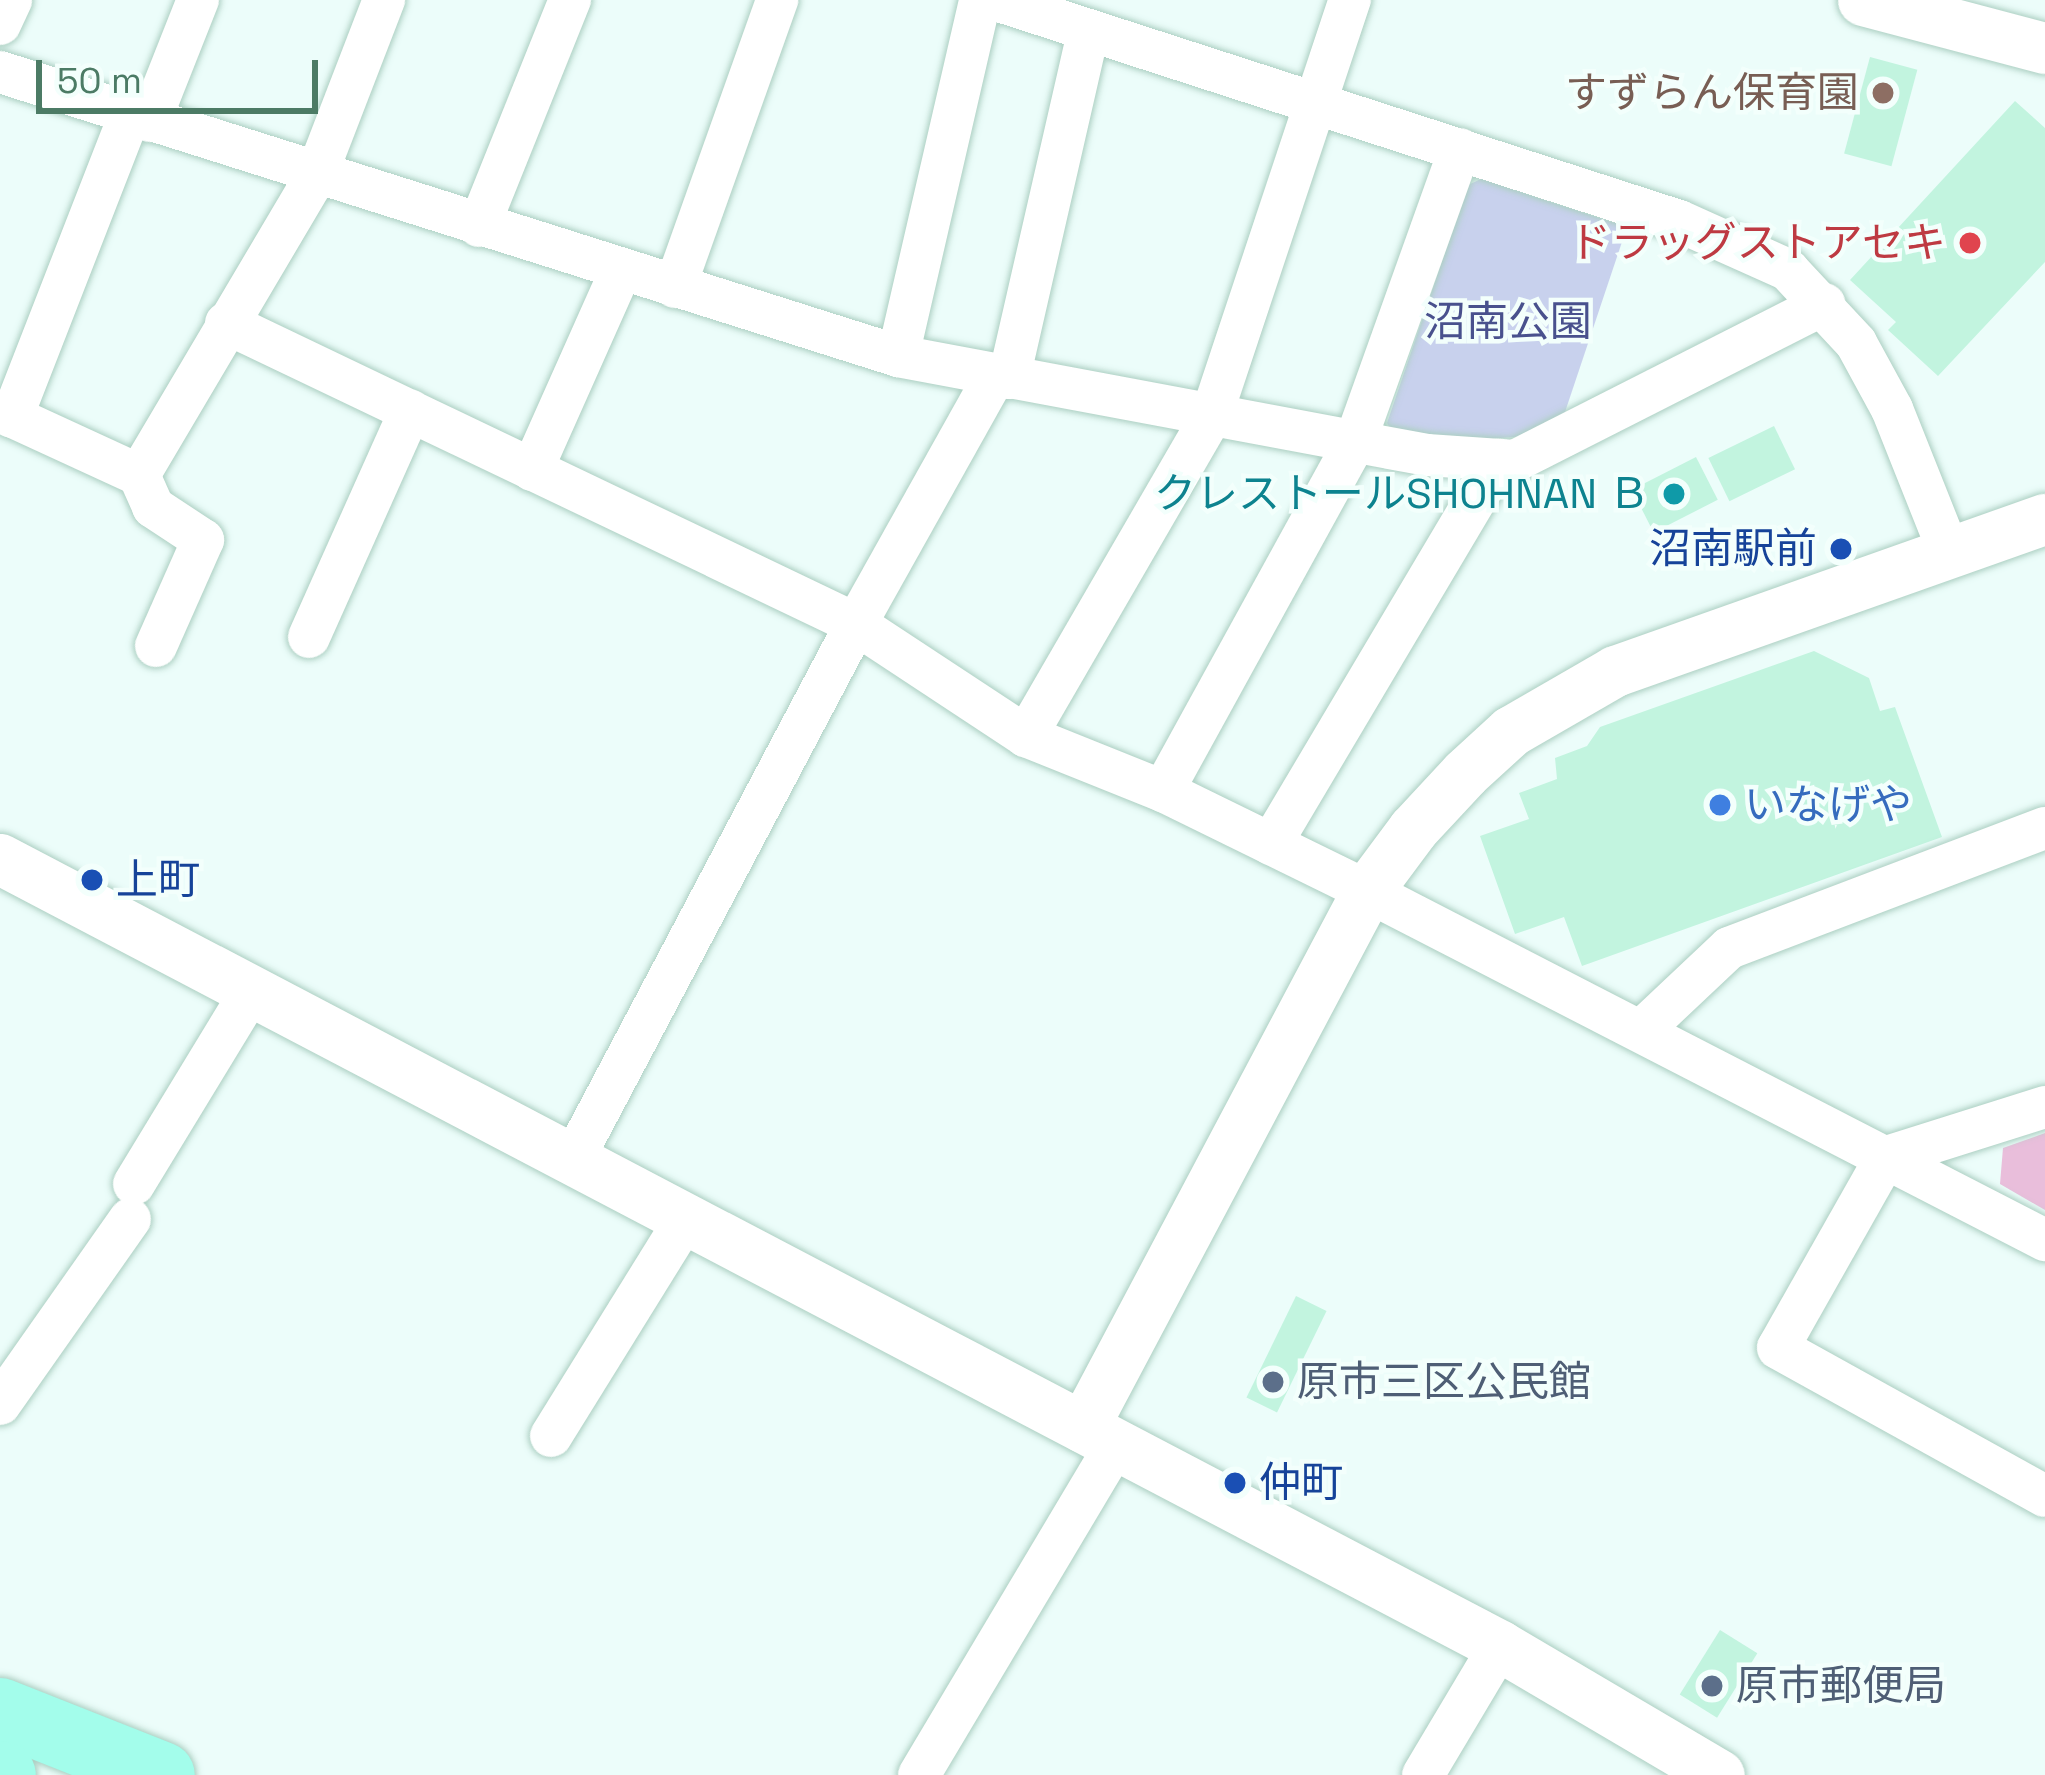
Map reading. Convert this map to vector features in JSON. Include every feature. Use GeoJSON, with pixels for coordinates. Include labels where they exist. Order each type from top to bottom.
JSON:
{"type":"FeatureCollection","features":[{"type":"Feature","properties":{"kind":"main road"},"geometry":{"type":"LineString","coordinates":[[0,1711],[162,1775]]}},
{"type":"Feature","properties":{"kind":"street"},"geometry":{"type":"LineString","coordinates":[[0,24],[11,0]]}},
{"type":"Feature","properties":{"kind":"street"},"geometry":{"type":"LineString","coordinates":[[156,646],[202,540],[153,507],[140,475],[6,414],[198,0]]}},
{"type":"Feature","properties":{"kind":"street"},"geometry":{"type":"LineString","coordinates":[[140,475],[316,176],[384,0]]}},
{"type":"Feature","properties":{"kind":"street"},"geometry":{"type":"LineString","coordinates":[[479,226],[570,0]]}},
{"type":"Feature","properties":{"kind":"street"},"geometry":{"type":"LineString","coordinates":[[675,287],[777,0]]}},
{"type":"Feature","properties":{"kind":"street"},"geometry":{"type":"LineString","coordinates":[[898,356],[980,0]]}},
{"type":"Feature","properties":{"kind":"street"},"geometry":{"type":"LineString","coordinates":[[996,0],[1088,34],[1318,103],[1678,221],[1788,270],[1825,304],[1856,343],[1892,409],[1949,552]]}},
{"type":"Feature","properties":{"kind":"street"},"geometry":{"type":"LineString","coordinates":[[1026,736],[1210,418],[1350,0]]}},
{"type":"Feature","properties":{"kind":"street"},"geometry":{"type":"LineString","coordinates":[[1863,0],[2045,48]]}},
{"type":"Feature","properties":{"kind":"street"},"geometry":{"type":"LineString","coordinates":[[574,1158],[856,624],[1002,376],[1088,34]]}},
{"type":"Feature","properties":{"kind":"street"},"geometry":{"type":"LineString","coordinates":[[0,72],[316,176],[898,356],[1355,442],[1515,461],[1825,304]]}},
{"type":"Feature","properties":{"kind":"street"},"geometry":{"type":"LineString","coordinates":[[1163,791],[1355,442],[1460,149]]}},
{"type":"Feature","properties":{"kind":"street"},"geometry":{"type":"LineString","coordinates":[[532,470],[621,270]]}},
{"type":"Feature","properties":{"kind":"street"},"geometry":{"type":"LineString","coordinates":[[226,323],[856,624],[1026,736],[1163,791],[1367,891],[2045,1240]]}},
{"type":"Feature","properties":{"kind":"street"},"geometry":{"type":"LineString","coordinates":[[309,637],[410,411]]}},
{"type":"Feature","properties":{"kind":"street"},"geometry":{"type":"LineString","coordinates":[[1271,844],[1499,460]]}},
{"type":"Feature","properties":{"kind":"street"},"geometry":{"type":"LineString","coordinates":[[920,1775],[1099,1436],[1367,891],[1413,829],[1511,730],[1560,700],[1687,643],[2045,519]]}},
{"type":"Feature","properties":{"kind":"street"},"geometry":{"type":"LineString","coordinates":[[1641,1031],[1729,948],[2045,828]]}},
{"type":"Feature","properties":{"kind":"street"},"geometry":{"type":"LineString","coordinates":[[0,860],[1500,1646],[1719,1775]]}},
{"type":"Feature","properties":{"kind":"street"},"geometry":{"type":"LineString","coordinates":[[0,1404],[132,1201],[250,993]]}},
{"type":"Feature","properties":{"kind":"street"},"geometry":{"type":"LineString","coordinates":[[2045,1107],[1886,1157],[1778,1348],[2045,1496]]}},
{"type":"Feature","properties":{"kind":"street"},"geometry":{"type":"LineString","coordinates":[[550,1436],[687,1217]]}},
{"type":"Feature","properties":{"kind":"street"},"geometry":{"type":"LineString","coordinates":[[1423,1775],[1500,1646]]}},
{"type":"Feature","properties":{"kind":"green space","name":"沼南公園"},"geometry":{"type":"Polygon","coordinates":[[[1481,179],[1627,227],[1563,418],[1526,436],[1439,443],[1395,436],[1387,423],[1468,185],[1481,179]]]}},
{"type":"Feature","properties":{"kind":"shaded area"},"geometry":{"type":"Polygon","coordinates":[[[2045,1133],[2045,1210],[2000,1184],[2003,1148],[2045,1133]]]}},
{"type":"Feature","properties":{"kind":"building"},"geometry":{"type":"Polygon","coordinates":[[[1870,57],[1917,70],[1891,166],[1844,154],[1870,57]]]}},
{"type":"Feature","properties":{"kind":"building"},"geometry":{"type":"Polygon","coordinates":[[[2015,101],[2045,128],[2045,262],[1938,376],[1888,330],[1896,322],[1850,280],[2015,101]]]}},
{"type":"Feature","properties":{"kind":"building"},"geometry":{"type":"Polygon","coordinates":[[[1774,426],[1795,469],[1729,501],[1708,458],[1774,426]]]}},
{"type":"Feature","properties":{"kind":"building","name":"クレストールSHOHNAN Ｂ"},"geometry":{"type":"Polygon","coordinates":[[[1696,457],[1718,500],[1654,532],[1632,490],[1696,457]]]}},
{"type":"Feature","properties":{"kind":"building"},"geometry":{"type":"Polygon","coordinates":[[[1814,651],[1869,678],[1880,711],[1895,707],[1942,837],[1582,966],[1564,917],[1515,934],[1480,836],[1529,819],[1519,793],[1557,779],[1555,758],[1587,746],[1600,727],[1814,651]]]}},
{"type":"Feature","properties":{"kind":"building"},"geometry":{"type":"Polygon","coordinates":[[[1296,1296],[1327,1311],[1277,1412],[1246,1398],[1296,1296]]]}},
{"type":"Feature","properties":{"kind":"building"},"geometry":{"type":"Polygon","coordinates":[[[1720,1630],[1757,1653],[1717,1718],[1680,1694],[1720,1630]]]}},
{"type":"Feature","properties":{"kind":"place","name":"すずらん保育園"},"geometry":{"type":"Point","coordinates":[1883,93]}},
{"type":"Feature","properties":{"kind":"place","name":"ドラッグストアセキ"},"geometry":{"type":"Point","coordinates":[1970,243]}},
{"type":"Feature","properties":{"kind":"place","name":"クレストールSHOHNAN Ｂ"},"geometry":{"type":"Point","coordinates":[1674,494]}},
{"type":"Feature","properties":{"kind":"place","name":"沼南駅前"},"geometry":{"type":"Point","coordinates":[1841,549]}},
{"type":"Feature","properties":{"kind":"place","name":"いなげや"},"geometry":{"type":"Point","coordinates":[1720,805]}},
{"type":"Feature","properties":{"kind":"place","name":"上町"},"geometry":{"type":"Point","coordinates":[92,880]}},
{"type":"Feature","properties":{"kind":"place","name":"原市三区公民館"},"geometry":{"type":"Point","coordinates":[1273,1382]}},
{"type":"Feature","properties":{"kind":"place","name":"仲町"},"geometry":{"type":"Point","coordinates":[1235,1483]}},
{"type":"Feature","properties":{"kind":"place","name":"原市郵便局"},"geometry":{"type":"Point","coordinates":[1712,1686]}}]}
